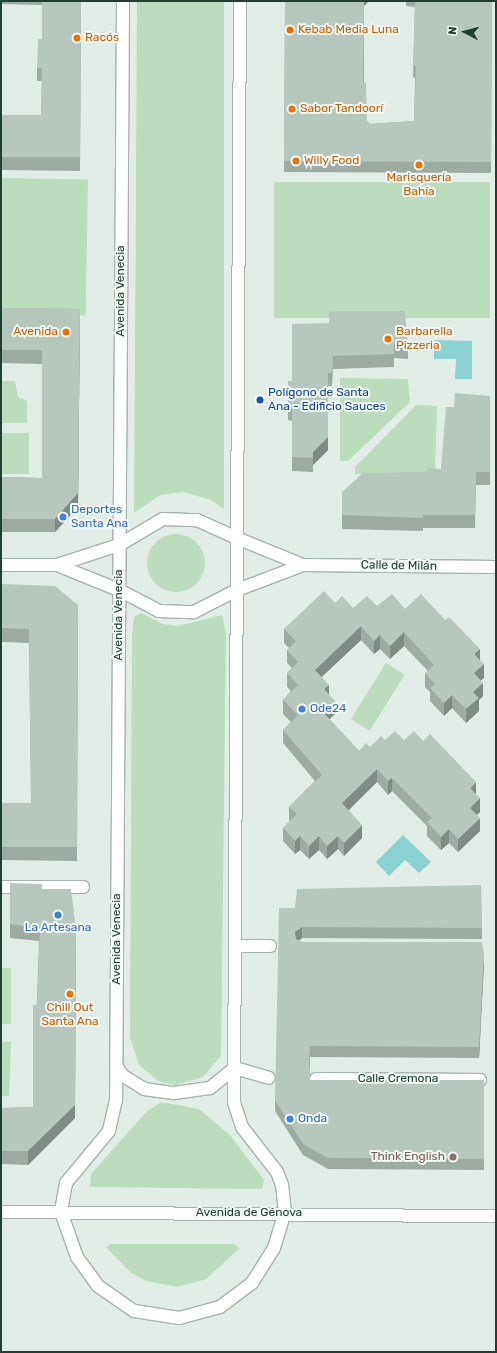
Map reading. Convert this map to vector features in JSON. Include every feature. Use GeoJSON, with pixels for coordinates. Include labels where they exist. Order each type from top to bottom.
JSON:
{"type":"FeatureCollection","features":[{"type":"Feature","properties":{"kind":"street","name":"Avenida Venecia"},"geometry":{"type":"LineString","coordinates":[[61,1212],[66,1183],[112,1124],[117,1067],[123,1]]}},
{"type":"Feature","properties":{"kind":"street"},"geometry":{"type":"LineString","coordinates":[[61,1212],[77,1257],[98,1286],[134,1311],[179,1318],[220,1307],[252,1283],[274,1248],[285,1213],[282,1185],[277,1172],[242,1127],[235,1111],[240,1]]}},
{"type":"Feature","properties":{"kind":"street"},"geometry":{"type":"LineString","coordinates":[[1,565],[57,565],[120,545],[163,519],[197,520],[238,539]]}},
{"type":"Feature","properties":{"kind":"street","name":"Calle de Milán"},"geometry":{"type":"LineString","coordinates":[[238,539],[303,565],[496,567]]}},
{"type":"Feature","properties":{"kind":"street"},"geometry":{"type":"LineString","coordinates":[[57,565],[119,590],[160,612],[194,612],[237,590]]}},
{"type":"Feature","properties":{"kind":"street","name":"Calle de Milán"},"geometry":{"type":"LineString","coordinates":[[237,590],[303,565]]}},
{"type":"Feature","properties":{"kind":"street"},"geometry":{"type":"LineString","coordinates":[[1,887],[83,887]]}},
{"type":"Feature","properties":{"kind":"street"},"geometry":{"type":"LineString","coordinates":[[235,946],[270,946]]}},
{"type":"Feature","properties":{"kind":"street"},"geometry":{"type":"LineString","coordinates":[[117,1067],[126,1079],[144,1089],[174,1094],[210,1088],[235,1068]]}},
{"type":"Feature","properties":{"kind":"street"},"geometry":{"type":"LineString","coordinates":[[235,1068],[269,1078]]}},
{"type":"Feature","properties":{"kind":"street","name":"Calle Cremona"},"geometry":{"type":"LineString","coordinates":[[316,1078],[480,1080]]}},
{"type":"Feature","properties":{"kind":"street","name":"Avenida de Génova"},"geometry":{"type":"LineString","coordinates":[[1,1212],[285,1213],[496,1216]]}},
{"type":"Feature","properties":{"kind":"green space"},"geometry":{"type":"Polygon","coordinates":[[[137,1],[224,1],[224,509],[211,500],[184,492],[160,495],[134,513],[137,1]]]}},
{"type":"Feature","properties":{"kind":"green space"},"geometry":{"type":"Polygon","coordinates":[[[1,178],[88,180],[86,315],[1,314],[1,178]]]}},
{"type":"Feature","properties":{"kind":"green space"},"geometry":{"type":"Polygon","coordinates":[[[274,182],[490,182],[490,318],[274,318],[274,182]]]}},
{"type":"Feature","properties":{"kind":"green space"},"geometry":{"type":"Polygon","coordinates":[[[340,378],[408,379],[410,402],[348,461],[340,461],[340,378]]]}},
{"type":"Feature","properties":{"kind":"green space"},"geometry":{"type":"Polygon","coordinates":[[[1,381],[15,381],[18,397],[27,401],[27,423],[1,423],[1,381]]]}},
{"type":"Feature","properties":{"kind":"green space"},"geometry":{"type":"Polygon","coordinates":[[[416,405],[437,406],[435,475],[355,474],[355,467],[416,405]]]}},
{"type":"Feature","properties":{"kind":"green space"},"geometry":{"type":"Polygon","coordinates":[[[1,433],[29,433],[29,474],[1,474],[1,433]]]}},
{"type":"Feature","properties":{"kind":"green space"},"geometry":{"type":"Polygon","coordinates":[[[170,534],[182,534],[197,542],[205,557],[205,569],[197,584],[182,592],[170,592],[155,584],[147,569],[147,557],[155,542],[170,534]]]}},
{"type":"Feature","properties":{"kind":"green space"},"geometry":{"type":"Polygon","coordinates":[[[141,613],[163,624],[178,626],[222,615],[226,633],[221,1056],[203,1077],[175,1085],[158,1081],[139,1065],[130,1037],[132,633],[134,617],[141,613]]]}},
{"type":"Feature","properties":{"kind":"green space"},"geometry":{"type":"Polygon","coordinates":[[[386,663],[405,675],[370,731],[351,719],[386,663]]]}},
{"type":"Feature","properties":{"kind":"green space"},"geometry":{"type":"Polygon","coordinates":[[[1,968],[11,968],[11,1024],[1,1024],[1,968]]]}},
{"type":"Feature","properties":{"kind":"green space"},"geometry":{"type":"Polygon","coordinates":[[[1,1042],[11,1042],[9,1096],[1,1096],[1,1042]]]}},
{"type":"Feature","properties":{"kind":"green space"},"geometry":{"type":"Polygon","coordinates":[[[161,1102],[199,1109],[230,1135],[264,1180],[262,1189],[90,1187],[91,1174],[146,1112],[161,1102]]]}},
{"type":"Feature","properties":{"kind":"green space"},"geometry":{"type":"Polygon","coordinates":[[[111,1244],[233,1244],[240,1248],[206,1279],[178,1287],[146,1281],[131,1273],[106,1247],[111,1244]]]}},
{"type":"Feature","properties":{"kind":"water"},"geometry":{"type":"Polygon","coordinates":[[[434,340],[472,341],[472,379],[455,379],[456,359],[434,359],[434,340]]]}},
{"type":"Feature","properties":{"kind":"water"},"geometry":{"type":"Polygon","coordinates":[[[403,835],[431,862],[419,873],[405,860],[389,876],[376,862],[403,835]]]}},
{"type":"Feature","properties":{"kind":"building"},"geometry":{"type":"Polygon","coordinates":[[[42,1],[81,1],[80,157],[1,157],[1,115],[41,115],[42,68],[37,68],[38,39],[42,39],[42,1]]]}},
{"type":"Feature","properties":{"kind":"building"},"geometry":{"type":"Polygon","coordinates":[[[285,1],[364,1],[363,83],[366,83],[367,121],[370,124],[414,121],[416,66],[413,66],[415,1],[492,1],[491,162],[284,161],[285,1]]]}},
{"type":"Feature","properties":{"kind":"building"},"geometry":{"type":"Polygon","coordinates":[[[1,308],[80,309],[78,493],[55,519],[1,519],[1,477],[42,478],[42,350],[1,350],[1,308]]]}},
{"type":"Feature","properties":{"kind":"building"},"geometry":{"type":"Polygon","coordinates":[[[329,311],[405,311],[408,345],[394,345],[394,354],[333,356],[332,373],[328,373],[328,437],[313,452],[313,458],[292,457],[292,407],[288,407],[288,381],[292,381],[292,324],[329,323],[329,311]]]}},
{"type":"Feature","properties":{"kind":"building"},"geometry":{"type":"Polygon","coordinates":[[[455,393],[490,396],[490,472],[476,472],[475,515],[423,515],[423,518],[342,515],[342,492],[363,473],[427,472],[427,468],[441,469],[446,407],[454,407],[455,393]]]}},
{"type":"Feature","properties":{"kind":"building"},"geometry":{"type":"Polygon","coordinates":[[[1,584],[55,586],[78,605],[77,847],[1,847],[1,803],[31,803],[29,629],[1,628],[1,584]]]}},
{"type":"Feature","properties":{"kind":"building"},"geometry":{"type":"Polygon","coordinates":[[[324,591],[335,603],[342,596],[353,608],[367,596],[377,606],[392,594],[405,609],[421,594],[445,620],[449,617],[480,649],[474,654],[484,664],[474,673],[483,683],[473,692],[479,698],[466,709],[452,695],[444,703],[430,688],[435,684],[425,673],[434,665],[404,632],[390,646],[380,635],[374,641],[361,626],[315,670],[329,685],[324,689],[335,701],[323,712],[359,751],[366,743],[370,747],[381,736],[385,740],[395,731],[404,740],[414,731],[423,741],[430,734],[476,782],[470,788],[480,798],[470,808],[480,818],[458,839],[449,829],[441,837],[427,822],[432,818],[392,778],[388,781],[377,769],[342,803],[362,825],[344,843],[338,836],[327,846],[319,836],[309,846],[300,836],[295,841],[283,828],[297,814],[289,807],[322,775],[283,730],[298,715],[283,700],[298,685],[287,673],[298,662],[287,650],[296,641],[284,629],[324,591]]]}},
{"type":"Feature","properties":{"kind":"building"},"geometry":{"type":"Polygon","coordinates":[[[10,883],[42,884],[42,889],[71,889],[76,930],[75,1105],[28,1151],[1,1151],[1,1108],[33,1107],[33,1005],[37,1005],[40,928],[10,924],[10,883]]]}},
{"type":"Feature","properties":{"kind":"building"},"geometry":{"type":"Polygon","coordinates":[[[481,885],[482,928],[302,927],[295,932],[296,939],[302,942],[482,942],[484,952],[479,1047],[310,1046],[309,1068],[310,1080],[484,1080],[484,1159],[328,1158],[303,1144],[275,1100],[279,908],[295,908],[297,889],[481,885]]]}},
{"type":"Feature","properties":{"kind":"place","name":"Kebab Media Luna"},"geometry":{"type":"Point","coordinates":[290,30]}},
{"type":"Feature","properties":{"kind":"place","name":"Racós"},"geometry":{"type":"Point","coordinates":[77,38]}},
{"type":"Feature","properties":{"kind":"place","name":"Sabor Tandoorí"},"geometry":{"type":"Point","coordinates":[292,109]}},
{"type":"Feature","properties":{"kind":"place","name":"Willy Food"},"geometry":{"type":"Point","coordinates":[296,161]}},
{"type":"Feature","properties":{"kind":"place","name":"Marisquería Bahía"},"geometry":{"type":"Point","coordinates":[419,165]}},
{"type":"Feature","properties":{"kind":"place","name":"Avenida"},"geometry":{"type":"Point","coordinates":[66,332]}},
{"type":"Feature","properties":{"kind":"place","name":"Barbarella Pizzeria"},"geometry":{"type":"Point","coordinates":[388,339]}},
{"type":"Feature","properties":{"kind":"place","name":"Polígono de Santa Ana - Edificio Sauces"},"geometry":{"type":"Point","coordinates":[260,400]}},
{"type":"Feature","properties":{"kind":"place","name":"Deportes Santa Ana"},"geometry":{"type":"Point","coordinates":[63,517]}},
{"type":"Feature","properties":{"kind":"place","name":"Ode24"},"geometry":{"type":"Point","coordinates":[302,709]}},
{"type":"Feature","properties":{"kind":"place","name":"La Artesana"},"geometry":{"type":"Point","coordinates":[58,915]}},
{"type":"Feature","properties":{"kind":"place","name":"Chill Out Santa Ana"},"geometry":{"type":"Point","coordinates":[70,994]}},
{"type":"Feature","properties":{"kind":"place","name":"Onda"},"geometry":{"type":"Point","coordinates":[290,1119]}},
{"type":"Feature","properties":{"kind":"place","name":"Think English"},"geometry":{"type":"Point","coordinates":[453,1157]}}]}
